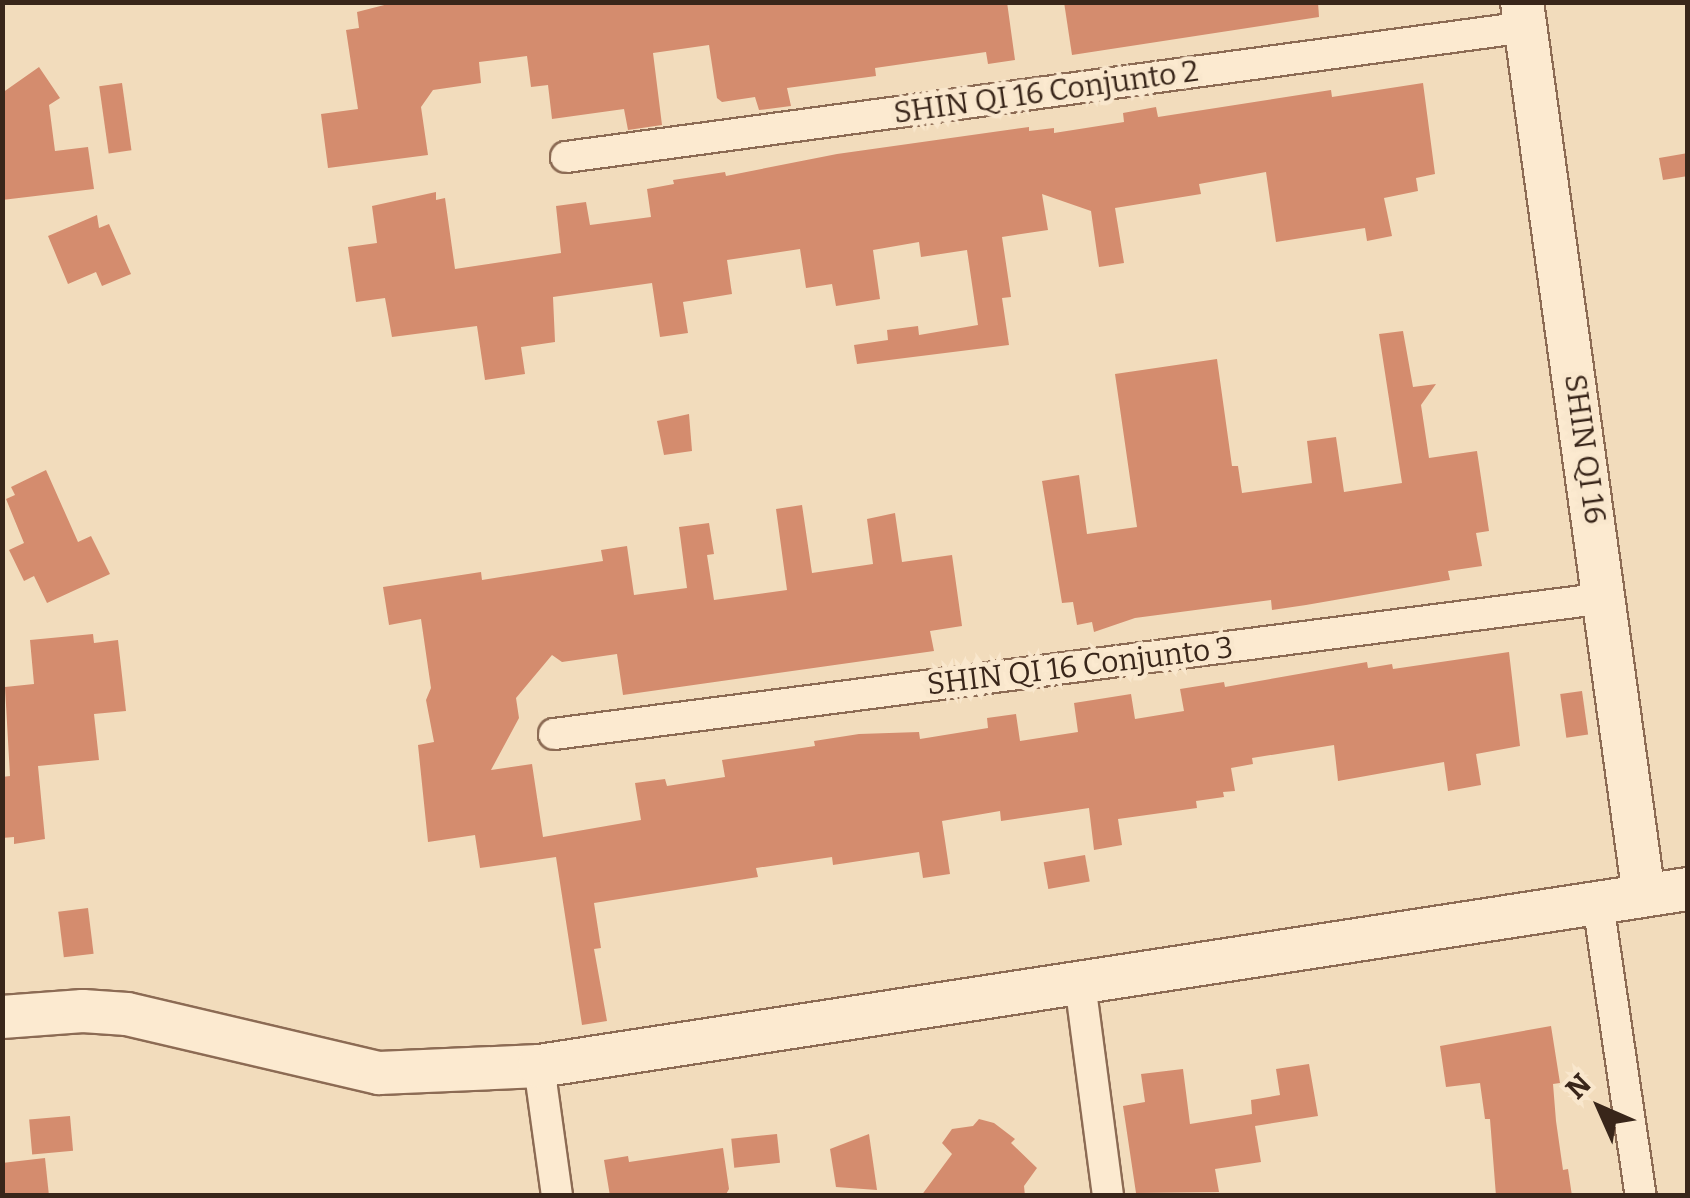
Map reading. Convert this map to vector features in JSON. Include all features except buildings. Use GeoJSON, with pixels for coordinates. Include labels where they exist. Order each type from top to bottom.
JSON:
{"type":"FeatureCollection","features":[{"type":"Feature","properties":{"kind":"street","name":"SHIN QI 16 Conjunto 2"},"geometry":{"type":"LineString","coordinates":[[566,156],[1524,15]]}},
{"type":"Feature","properties":{"kind":"street","name":"SHIN QI 16"},"geometry":{"type":"LineString","coordinates":[[1524,15],[1644,896]]}},
{"type":"Feature","properties":{"kind":"street","name":"SHIN QI 16 Conjunto 3"},"geometry":{"type":"LineString","coordinates":[[554,734],[1606,598]]}},
{"type":"Feature","properties":{"kind":"street"},"geometry":{"type":"LineString","coordinates":[[2,1017],[83,1011],[126,1014],[379,1073],[539,1066],[1688,889]]}},
{"type":"Feature","properties":{"kind":"street"},"geometry":{"type":"LineString","coordinates":[[1598,903],[1641,1196]]}},
{"type":"Feature","properties":{"kind":"street"},"geometry":{"type":"LineString","coordinates":[[1080,984],[1108,1196]]}},
{"type":"Feature","properties":{"kind":"street"},"geometry":{"type":"LineString","coordinates":[[539,1066],[557,1196]]}}]}
